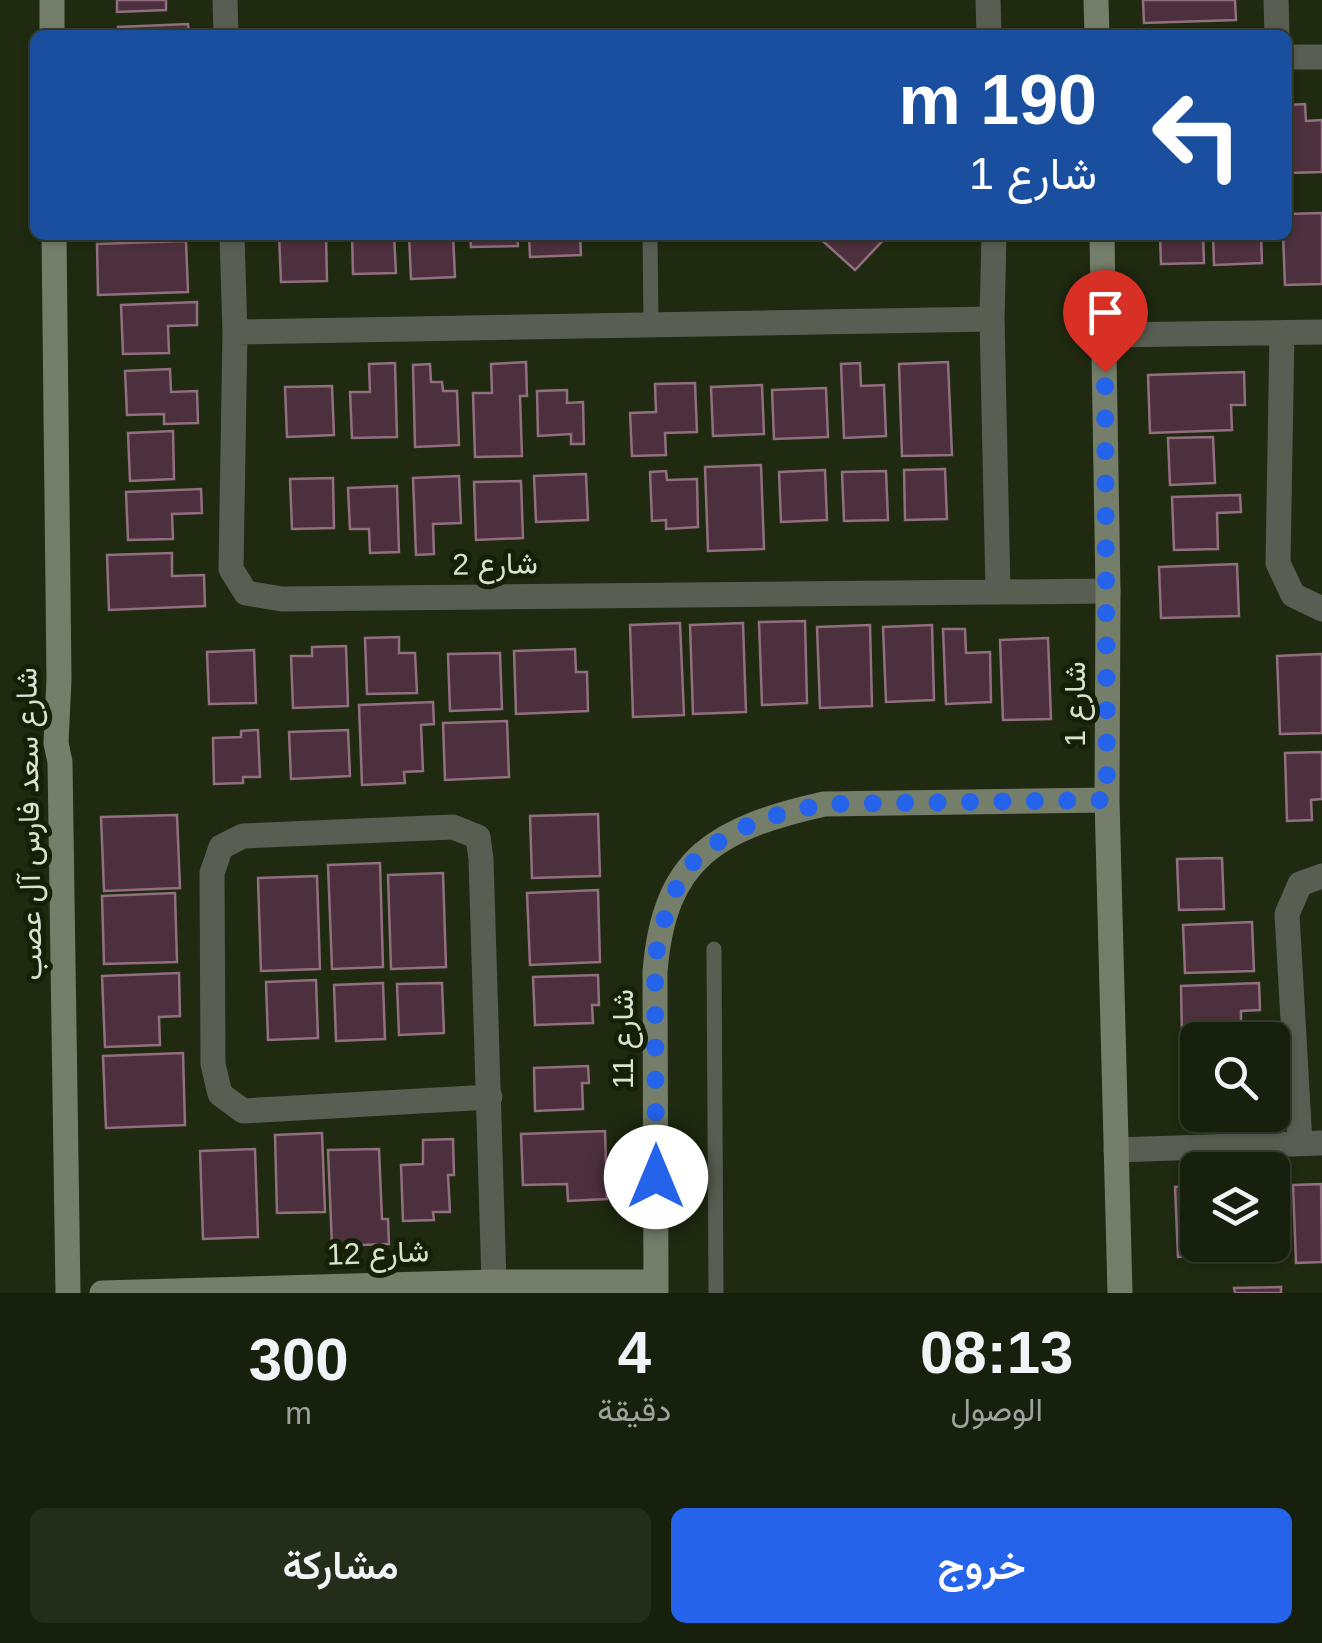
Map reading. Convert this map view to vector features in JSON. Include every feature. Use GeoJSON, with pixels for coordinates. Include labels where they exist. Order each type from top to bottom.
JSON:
{"type":"FeatureCollection","features":[{"type":"Feature","properties":{"kind":"street"},"geometry":{"type":"LineString","coordinates":[[52,0],[52,30]]}},
{"type":"Feature","properties":{"kind":"street"},"geometry":{"type":"LineString","coordinates":[[225,0],[226,30]]}},
{"type":"Feature","properties":{"kind":"street"},"geometry":{"type":"LineString","coordinates":[[988,0],[989,30]]}},
{"type":"Feature","properties":{"kind":"street"},"geometry":{"type":"LineString","coordinates":[[1096,0],[1097,30]]}},
{"type":"Feature","properties":{"kind":"street"},"geometry":{"type":"LineString","coordinates":[[1276,0],[1277,30]]}},
{"type":"Feature","properties":{"kind":"street"},"geometry":{"type":"LineString","coordinates":[[1292,57],[1322,56]]}},
{"type":"Feature","properties":{"kind":"street","name":"شارع سعد فارس آل عصب"},"geometry":{"type":"LineString","coordinates":[[54,240],[59,660],[56,744],[60,762],[68,1293]]}},
{"type":"Feature","properties":{"kind":"street","name":"شارع 2"},"geometry":{"type":"LineString","coordinates":[[232,240],[232,569],[246,594],[282,599],[1108,591]]}},
{"type":"Feature","properties":{"kind":"street"},"geometry":{"type":"LineString","coordinates":[[994,240],[998,592]]}},
{"type":"Feature","properties":{"kind":"street","name":"شارع 1"},"geometry":{"type":"LineString","coordinates":[[1102,240],[1107,800],[1120,1293]]}},
{"type":"Feature","properties":{"kind":"street"},"geometry":{"type":"LineString","coordinates":[[234,332],[992,319]]}},
{"type":"Feature","properties":{"kind":"street"},"geometry":{"type":"LineString","coordinates":[[1105,335],[1322,332]]}},
{"type":"Feature","properties":{"kind":"street"},"geometry":{"type":"LineString","coordinates":[[1282,334],[1278,564],[1292,594],[1322,609]]}},
{"type":"Feature","properties":{"kind":"street","name":"شارع 11"},"geometry":{"type":"LineString","coordinates":[[656,1288],[658,936],[681,876],[703,851],[742,828],[824,804],[1107,800]]}},
{"type":"Feature","properties":{"kind":"street"},"geometry":{"type":"LineString","coordinates":[[490,1097],[243,1110],[220,1094],[213,1064],[212,873],[221,847],[243,836],[452,827],[478,838],[482,859],[490,1097],[494,1282]]}},
{"type":"Feature","properties":{"kind":"street"},"geometry":{"type":"LineString","coordinates":[[1116,1150],[1311,1143],[1287,914],[1300,884],[1322,876]]}},
{"type":"Feature","properties":{"kind":"street","name":"شارع 12"},"geometry":{"type":"LineString","coordinates":[[102,1293],[494,1282],[656,1288]]}},
{"type":"Feature","properties":{"kind":"lane"},"geometry":{"type":"LineString","coordinates":[[650,240],[650,322]]}},
{"type":"Feature","properties":{"kind":"lane"},"geometry":{"type":"LineString","coordinates":[[714,949],[716,1293]]}},
{"type":"Feature","properties":{"kind":"building"},"geometry":{"type":"Polygon","coordinates":[[[117,0],[166,0],[166,10],[117,12],[117,0]]]}},
{"type":"Feature","properties":{"kind":"building"},"geometry":{"type":"Polygon","coordinates":[[[1143,0],[1235,0],[1236,20],[1144,23],[1143,0]]]}},
{"type":"Feature","properties":{"kind":"building"},"geometry":{"type":"Polygon","coordinates":[[[188,24],[189,30],[118,30],[118,27],[188,24]]]}},
{"type":"Feature","properties":{"kind":"building"},"geometry":{"type":"Polygon","coordinates":[[[1305,104],[1306,121],[1322,120],[1322,172],[1292,173],[1292,105],[1305,104]]]}},
{"type":"Feature","properties":{"kind":"building"},"geometry":{"type":"Polygon","coordinates":[[[1322,213],[1322,284],[1285,285],[1283,240],[1292,240],[1292,214],[1322,213]]]}},
{"type":"Feature","properties":{"kind":"building"},"geometry":{"type":"Polygon","coordinates":[[[279,240],[326,240],[327,281],[281,282],[279,240]]]}},
{"type":"Feature","properties":{"kind":"building"},"geometry":{"type":"Polygon","coordinates":[[[352,240],[394,240],[396,273],[353,274],[352,240]]]}},
{"type":"Feature","properties":{"kind":"building"},"geometry":{"type":"Polygon","coordinates":[[[409,240],[453,240],[455,277],[411,279],[409,240]]]}},
{"type":"Feature","properties":{"kind":"building"},"geometry":{"type":"Polygon","coordinates":[[[470,240],[517,240],[518,246],[471,247],[470,240]]]}},
{"type":"Feature","properties":{"kind":"building"},"geometry":{"type":"Polygon","coordinates":[[[529,240],[580,240],[581,255],[530,257],[529,240]]]}},
{"type":"Feature","properties":{"kind":"building"},"geometry":{"type":"Polygon","coordinates":[[[822,240],[883,240],[855,270],[822,240]]]}},
{"type":"Feature","properties":{"kind":"building"},"geometry":{"type":"Polygon","coordinates":[[[1160,240],[1203,240],[1204,263],[1161,264],[1160,240]]]}},
{"type":"Feature","properties":{"kind":"building"},"geometry":{"type":"Polygon","coordinates":[[[1213,240],[1261,240],[1262,263],[1214,265],[1213,240]]]}},
{"type":"Feature","properties":{"kind":"building"},"geometry":{"type":"Polygon","coordinates":[[[186,241],[188,292],[98,295],[97,244],[186,241]]]}},
{"type":"Feature","properties":{"kind":"building"},"geometry":{"type":"Polygon","coordinates":[[[197,302],[197,325],[168,326],[169,353],[123,354],[121,305],[197,302]]]}},
{"type":"Feature","properties":{"kind":"building"},"geometry":{"type":"Polygon","coordinates":[[[526,362],[527,396],[520,396],[522,456],[475,457],[473,393],[492,393],[491,364],[526,362]]]}},
{"type":"Feature","properties":{"kind":"building"},"geometry":{"type":"Polygon","coordinates":[[[948,362],[952,455],[902,456],[899,364],[948,362]]]}},
{"type":"Feature","properties":{"kind":"building"},"geometry":{"type":"Polygon","coordinates":[[[395,363],[397,437],[352,438],[350,392],[370,392],[369,364],[395,363]]]}},
{"type":"Feature","properties":{"kind":"building"},"geometry":{"type":"Polygon","coordinates":[[[860,363],[861,386],[884,385],[886,436],[844,438],[841,364],[860,363]]]}},
{"type":"Feature","properties":{"kind":"building"},"geometry":{"type":"Polygon","coordinates":[[[430,364],[431,382],[442,382],[443,391],[457,391],[459,445],[415,447],[413,365],[430,364]]]}},
{"type":"Feature","properties":{"kind":"building"},"geometry":{"type":"Polygon","coordinates":[[[170,369],[171,392],[197,391],[198,423],[164,424],[164,414],[127,415],[125,371],[170,369]]]}},
{"type":"Feature","properties":{"kind":"building"},"geometry":{"type":"Polygon","coordinates":[[[1244,372],[1245,405],[1231,405],[1232,430],[1150,433],[1148,375],[1244,372]]]}},
{"type":"Feature","properties":{"kind":"building"},"geometry":{"type":"Polygon","coordinates":[[[695,383],[697,432],[665,433],[666,455],[632,456],[630,413],[656,412],[655,384],[695,383]]]}},
{"type":"Feature","properties":{"kind":"building"},"geometry":{"type":"Polygon","coordinates":[[[762,385],[764,434],[713,436],[711,387],[762,385]]]}},
{"type":"Feature","properties":{"kind":"building"},"geometry":{"type":"Polygon","coordinates":[[[332,386],[334,435],[287,437],[285,387],[332,386]]]}},
{"type":"Feature","properties":{"kind":"building"},"geometry":{"type":"Polygon","coordinates":[[[826,388],[828,437],[774,439],[772,390],[826,388]]]}},
{"type":"Feature","properties":{"kind":"building"},"geometry":{"type":"Polygon","coordinates":[[[567,390],[567,403],[583,402],[584,444],[571,444],[571,434],[538,436],[537,391],[567,390]]]}},
{"type":"Feature","properties":{"kind":"building"},"geometry":{"type":"Polygon","coordinates":[[[173,431],[174,479],[130,481],[128,433],[173,431]]]}},
{"type":"Feature","properties":{"kind":"building"},"geometry":{"type":"Polygon","coordinates":[[[1213,437],[1215,483],[1170,485],[1168,438],[1213,437]]]}},
{"type":"Feature","properties":{"kind":"building"},"geometry":{"type":"Polygon","coordinates":[[[761,465],[764,549],[708,551],[705,467],[761,465]]]}},
{"type":"Feature","properties":{"kind":"building"},"geometry":{"type":"Polygon","coordinates":[[[945,469],[947,519],[905,520],[904,470],[945,469]]]}},
{"type":"Feature","properties":{"kind":"building"},"geometry":{"type":"Polygon","coordinates":[[[825,470],[827,520],[781,522],[779,472],[825,470]]]}},
{"type":"Feature","properties":{"kind":"building"},"geometry":{"type":"Polygon","coordinates":[[[666,471],[667,480],[697,479],[698,527],[666,529],[666,520],[652,521],[650,472],[666,471]]]}},
{"type":"Feature","properties":{"kind":"building"},"geometry":{"type":"Polygon","coordinates":[[[886,471],[888,520],[844,521],[842,472],[886,471]]]}},
{"type":"Feature","properties":{"kind":"building"},"geometry":{"type":"Polygon","coordinates":[[[586,474],[588,520],[536,522],[534,476],[586,474]]]}},
{"type":"Feature","properties":{"kind":"building"},"geometry":{"type":"Polygon","coordinates":[[[459,476],[461,523],[433,524],[434,554],[416,555],[413,478],[459,476]]]}},
{"type":"Feature","properties":{"kind":"building"},"geometry":{"type":"Polygon","coordinates":[[[333,478],[334,528],[292,529],[290,479],[333,478]]]}},
{"type":"Feature","properties":{"kind":"building"},"geometry":{"type":"Polygon","coordinates":[[[521,481],[523,538],[476,540],[474,482],[521,481]]]}},
{"type":"Feature","properties":{"kind":"building"},"geometry":{"type":"Polygon","coordinates":[[[397,486],[399,552],[370,553],[369,529],[350,529],[348,488],[397,486]]]}},
{"type":"Feature","properties":{"kind":"building"},"geometry":{"type":"Polygon","coordinates":[[[201,489],[202,513],[172,514],[173,539],[128,540],[126,492],[201,489]]]}},
{"type":"Feature","properties":{"kind":"building"},"geometry":{"type":"Polygon","coordinates":[[[1240,495],[1241,512],[1217,513],[1218,549],[1174,550],[1172,497],[1240,495]]]}},
{"type":"Feature","properties":{"kind":"building"},"geometry":{"type":"Polygon","coordinates":[[[172,553],[172,576],[204,575],[205,606],[109,610],[107,555],[172,553]]]}},
{"type":"Feature","properties":{"kind":"building"},"geometry":{"type":"Polygon","coordinates":[[[1237,564],[1239,616],[1161,618],[1159,567],[1237,564]]]}},
{"type":"Feature","properties":{"kind":"building"},"geometry":{"type":"Polygon","coordinates":[[[805,621],[807,703],[762,705],[759,622],[805,621]]]}},
{"type":"Feature","properties":{"kind":"building"},"geometry":{"type":"Polygon","coordinates":[[[680,623],[684,715],[633,717],[630,625],[680,623]]]}},
{"type":"Feature","properties":{"kind":"building"},"geometry":{"type":"Polygon","coordinates":[[[743,623],[746,712],[693,714],[690,625],[743,623]]]}},
{"type":"Feature","properties":{"kind":"building"},"geometry":{"type":"Polygon","coordinates":[[[870,625],[872,706],[820,708],[817,627],[870,625]]]}},
{"type":"Feature","properties":{"kind":"building"},"geometry":{"type":"Polygon","coordinates":[[[932,625],[934,700],[886,702],[883,627],[932,625]]]}},
{"type":"Feature","properties":{"kind":"building"},"geometry":{"type":"Polygon","coordinates":[[[943,629],[965,629],[966,653],[990,652],[991,702],[946,704],[943,629]]]}},
{"type":"Feature","properties":{"kind":"building"},"geometry":{"type":"Polygon","coordinates":[[[399,637],[399,653],[415,653],[417,693],[367,694],[365,638],[399,637]]]}},
{"type":"Feature","properties":{"kind":"building"},"geometry":{"type":"Polygon","coordinates":[[[1048,638],[1051,719],[1003,720],[1000,640],[1048,638]]]}},
{"type":"Feature","properties":{"kind":"building"},"geometry":{"type":"Polygon","coordinates":[[[346,646],[348,706],[293,708],[291,656],[312,656],[312,647],[346,646]]]}},
{"type":"Feature","properties":{"kind":"building"},"geometry":{"type":"Polygon","coordinates":[[[575,649],[576,672],[587,672],[588,711],[516,714],[514,651],[575,649]]]}},
{"type":"Feature","properties":{"kind":"building"},"geometry":{"type":"Polygon","coordinates":[[[254,650],[256,703],[209,704],[207,652],[254,650]]]}},
{"type":"Feature","properties":{"kind":"building"},"geometry":{"type":"Polygon","coordinates":[[[500,653],[502,709],[450,711],[448,654],[500,653]]]}},
{"type":"Feature","properties":{"kind":"building"},"geometry":{"type":"Polygon","coordinates":[[[1322,654],[1322,733],[1280,734],[1277,656],[1322,654]]]}},
{"type":"Feature","properties":{"kind":"building"},"geometry":{"type":"Polygon","coordinates":[[[433,702],[434,724],[421,725],[423,771],[404,772],[405,783],[362,785],[359,705],[433,702]]]}},
{"type":"Feature","properties":{"kind":"building"},"geometry":{"type":"Polygon","coordinates":[[[507,721],[509,777],[445,780],[443,723],[507,721]]]}},
{"type":"Feature","properties":{"kind":"building"},"geometry":{"type":"Polygon","coordinates":[[[258,730],[260,777],[243,777],[243,783],[214,784],[213,738],[241,737],[241,731],[258,730]]]}},
{"type":"Feature","properties":{"kind":"building"},"geometry":{"type":"Polygon","coordinates":[[[348,730],[350,776],[291,779],[289,732],[348,730]]]}},
{"type":"Feature","properties":{"kind":"building"},"geometry":{"type":"Polygon","coordinates":[[[1322,752],[1322,799],[1311,800],[1312,820],[1287,821],[1285,753],[1322,752]]]}},
{"type":"Feature","properties":{"kind":"building"},"geometry":{"type":"Polygon","coordinates":[[[598,814],[600,876],[532,878],[530,816],[598,814]]]}},
{"type":"Feature","properties":{"kind":"building"},"geometry":{"type":"Polygon","coordinates":[[[177,815],[180,888],[104,891],[101,817],[177,815]]]}},
{"type":"Feature","properties":{"kind":"building"},"geometry":{"type":"Polygon","coordinates":[[[1222,858],[1224,909],[1179,910],[1177,859],[1222,858]]]}},
{"type":"Feature","properties":{"kind":"building"},"geometry":{"type":"Polygon","coordinates":[[[380,863],[383,967],[332,969],[328,865],[380,863]]]}},
{"type":"Feature","properties":{"kind":"building"},"geometry":{"type":"Polygon","coordinates":[[[443,873],[446,967],[391,969],[388,875],[443,873]]]}},
{"type":"Feature","properties":{"kind":"building"},"geometry":{"type":"Polygon","coordinates":[[[317,876],[320,969],[261,971],[258,878],[317,876]]]}},
{"type":"Feature","properties":{"kind":"building"},"geometry":{"type":"Polygon","coordinates":[[[598,890],[600,962],[530,965],[527,893],[598,890]]]}},
{"type":"Feature","properties":{"kind":"building"},"geometry":{"type":"Polygon","coordinates":[[[175,893],[177,962],[104,964],[102,896],[175,893]]]}},
{"type":"Feature","properties":{"kind":"building"},"geometry":{"type":"Polygon","coordinates":[[[1252,922],[1254,971],[1185,973],[1183,925],[1252,922]]]}},
{"type":"Feature","properties":{"kind":"building"},"geometry":{"type":"Polygon","coordinates":[[[179,973],[180,1016],[159,1017],[160,1045],[105,1047],[102,976],[179,973]]]}},
{"type":"Feature","properties":{"kind":"building"},"geometry":{"type":"Polygon","coordinates":[[[598,975],[599,1005],[592,1005],[593,1023],[535,1025],[533,977],[598,975]]]}},
{"type":"Feature","properties":{"kind":"building"},"geometry":{"type":"Polygon","coordinates":[[[316,980],[318,1038],[268,1040],[266,982],[316,980]]]}},
{"type":"Feature","properties":{"kind":"building"},"geometry":{"type":"Polygon","coordinates":[[[383,983],[385,1039],[336,1041],[334,985],[383,983]]]}},
{"type":"Feature","properties":{"kind":"building"},"geometry":{"type":"Polygon","coordinates":[[[442,983],[444,1033],[399,1035],[397,984],[442,983]]]}},
{"type":"Feature","properties":{"kind":"building"},"geometry":{"type":"Polygon","coordinates":[[[1259,983],[1260,1010],[1241,1011],[1241,1022],[1182,1022],[1181,986],[1259,983]]]}},
{"type":"Feature","properties":{"kind":"building"},"geometry":{"type":"Polygon","coordinates":[[[183,1053],[185,1125],[106,1128],[103,1056],[183,1053]]]}},
{"type":"Feature","properties":{"kind":"building"},"geometry":{"type":"Polygon","coordinates":[[[588,1066],[589,1083],[582,1083],[583,1109],[535,1111],[534,1068],[588,1066]]]}},
{"type":"Feature","properties":{"kind":"building"},"geometry":{"type":"Polygon","coordinates":[[[605,1131],[607,1199],[568,1201],[567,1184],[523,1185],[521,1134],[605,1131]]]}},
{"type":"Feature","properties":{"kind":"building"},"geometry":{"type":"Polygon","coordinates":[[[322,1133],[325,1212],[277,1213],[275,1135],[322,1133]]]}},
{"type":"Feature","properties":{"kind":"building"},"geometry":{"type":"Polygon","coordinates":[[[453,1139],[454,1175],[448,1175],[450,1212],[433,1212],[434,1220],[403,1221],[401,1165],[423,1164],[423,1140],[453,1139]]]}},
{"type":"Feature","properties":{"kind":"building"},"geometry":{"type":"Polygon","coordinates":[[[255,1149],[258,1237],[203,1239],[200,1151],[255,1149]]]}},
{"type":"Feature","properties":{"kind":"building"},"geometry":{"type":"Polygon","coordinates":[[[379,1149],[382,1219],[388,1219],[389,1244],[332,1246],[328,1150],[379,1149]]]}},
{"type":"Feature","properties":{"kind":"building"},"geometry":{"type":"Polygon","coordinates":[[[1321,1184],[1322,1262],[1296,1263],[1293,1185],[1321,1184]]]}},
{"type":"Feature","properties":{"kind":"building"},"geometry":{"type":"Polygon","coordinates":[[[1175,1187],[1180,1187],[1180,1257],[1178,1257],[1175,1187]]]}},
{"type":"Feature","properties":{"kind":"building"},"geometry":{"type":"Polygon","coordinates":[[[1281,1287],[1281,1293],[1235,1293],[1234,1288],[1281,1287]]]}},
{"type":"Feature","properties":{"kind":"route"},"geometry":{"type":"LineString","coordinates":[[656,1177],[658,936],[681,876],[703,851],[742,828],[824,804],[1107,800],[1105,372]]}}]}
